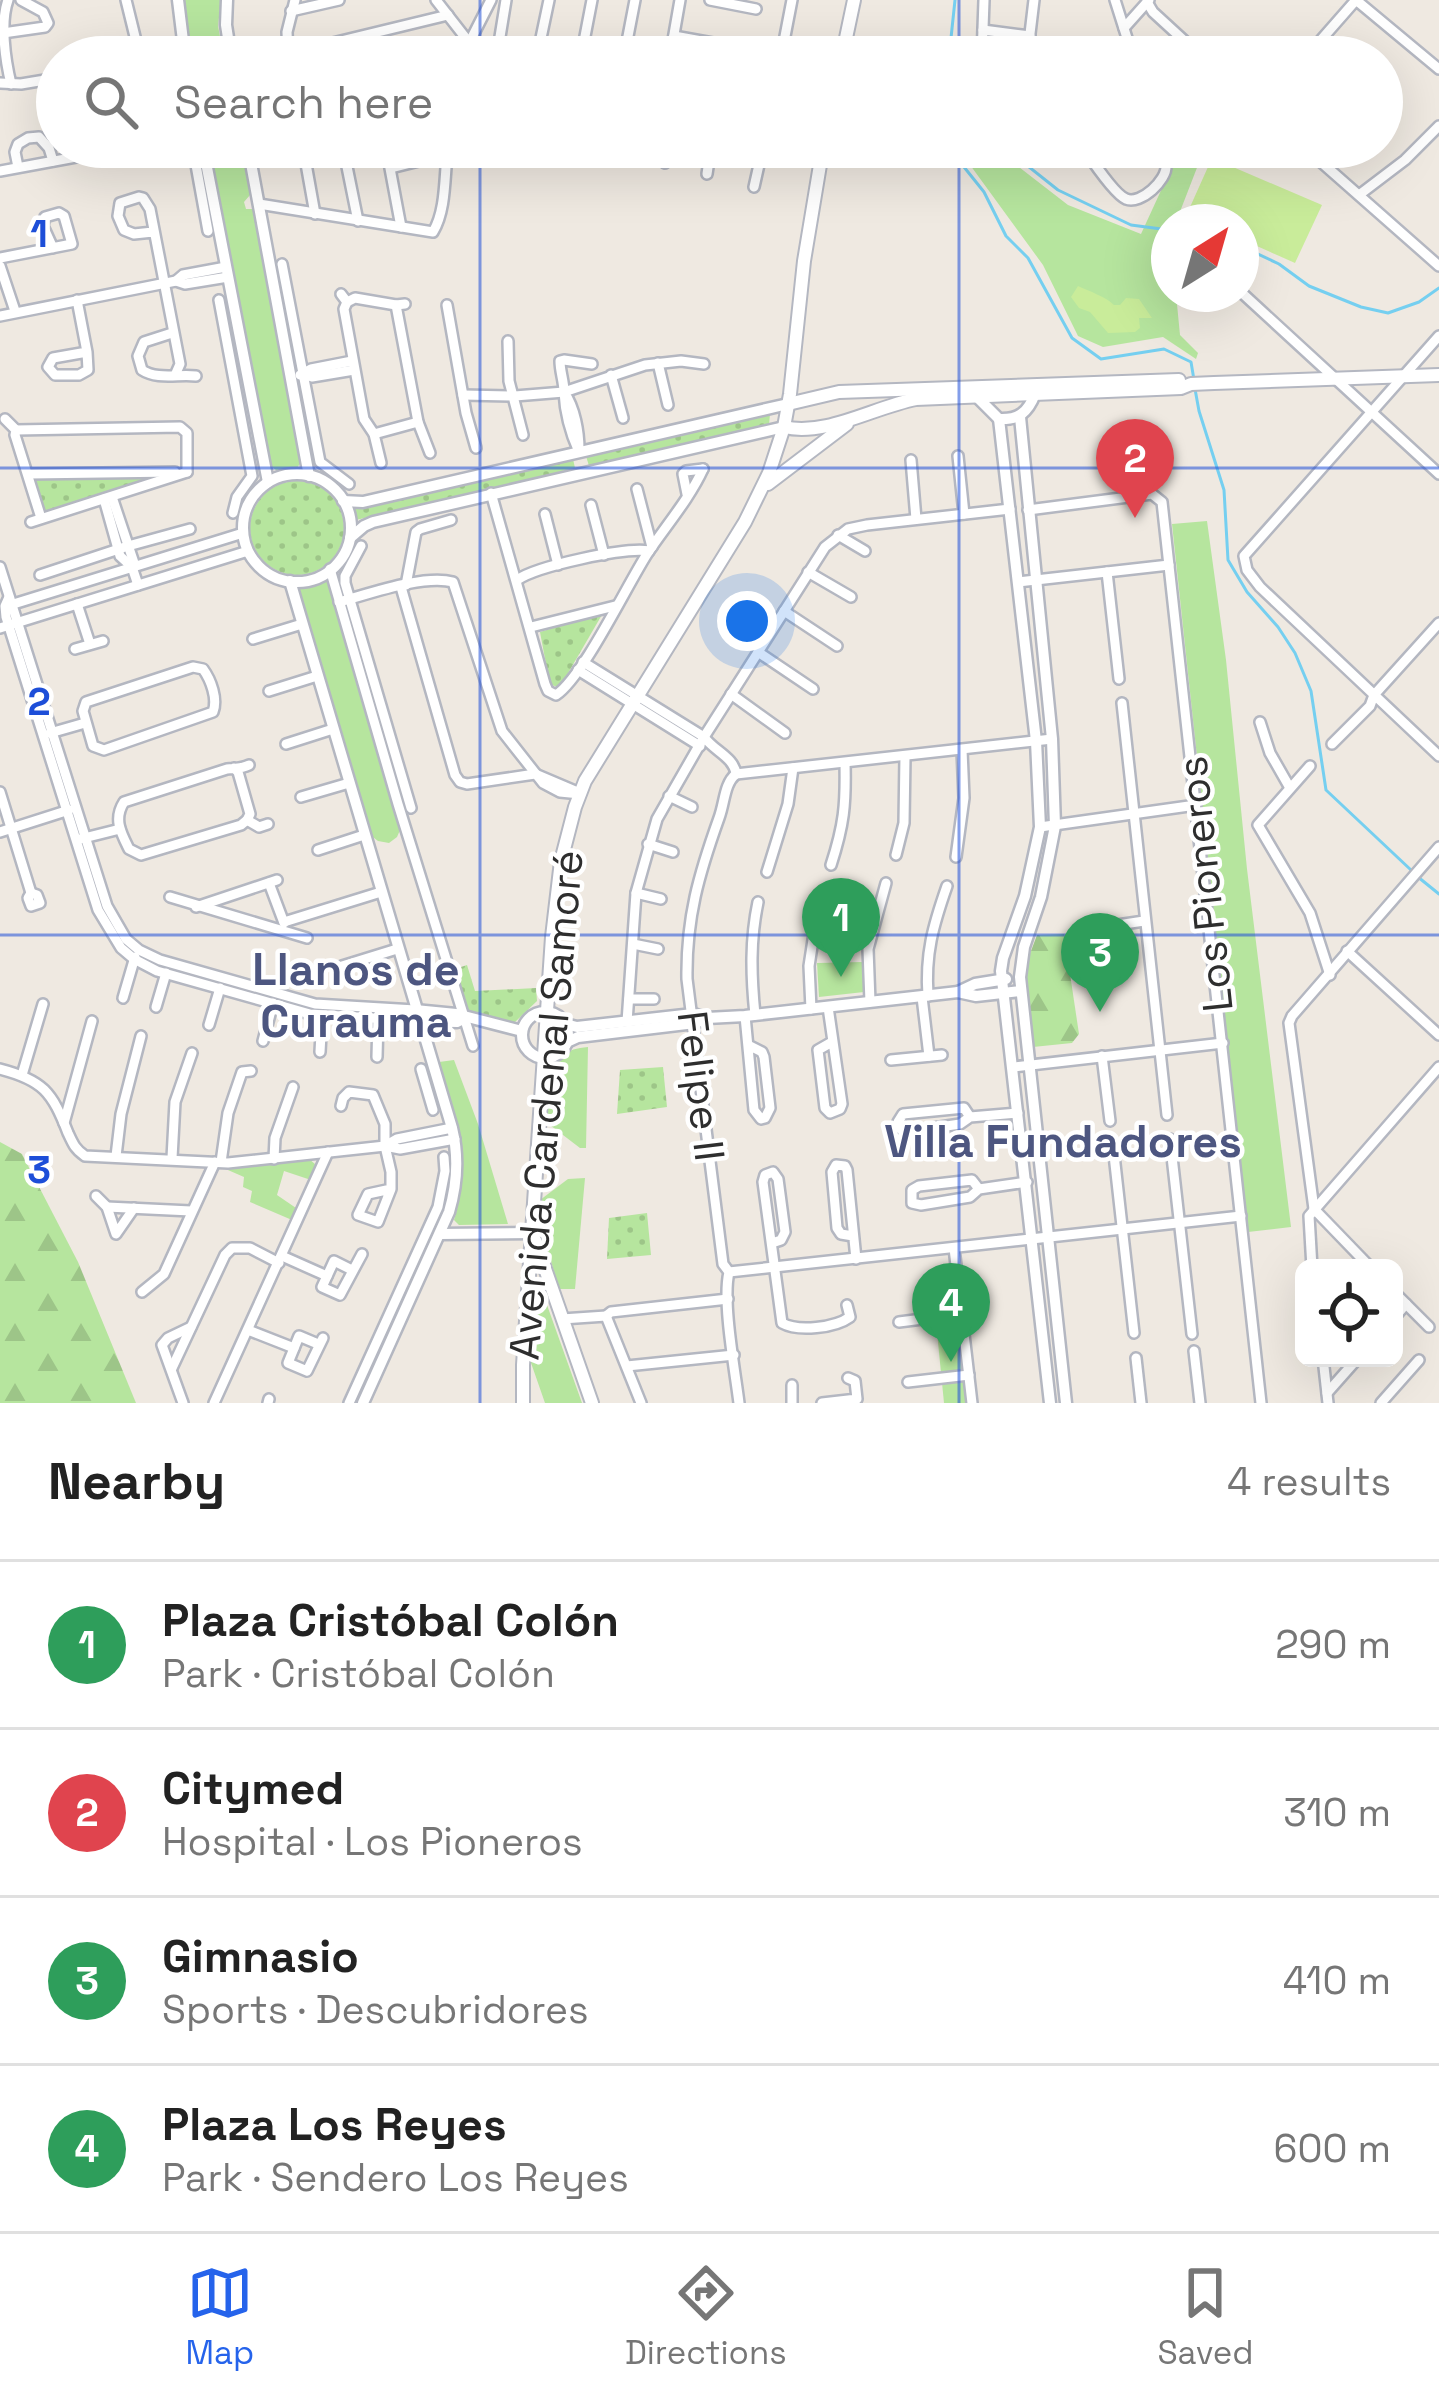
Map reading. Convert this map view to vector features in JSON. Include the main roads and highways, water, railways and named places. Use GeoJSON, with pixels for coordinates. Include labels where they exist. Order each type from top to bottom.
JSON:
{"type":"FeatureCollection","features":[{"type":"Feature","properties":{"kind":"main road"},"geometry":{"type":"LineString","coordinates":[[846,36],[854,0]]}},
{"type":"Feature","properties":{"kind":"main road","name":"Avenida Cardenal Samoré"},"geometry":{"type":"LineString","coordinates":[[523,1403],[561,861],[580,794],[764,488],[784,428],[820,168]]}},
{"type":"Feature","properties":{"kind":"main road"},"geometry":{"type":"LineString","coordinates":[[784,428],[815,429],[916,399],[1439,375]]}},
{"type":"Feature","properties":{"kind":"main road"},"geometry":{"type":"LineString","coordinates":[[788,404],[839,392],[1125,381],[1191,384]]}},
{"type":"Feature","properties":{"kind":"main road"},"geometry":{"type":"LineString","coordinates":[[839,392],[849,418]]}},
{"type":"Feature","properties":{"kind":"main road"},"geometry":{"type":"LineString","coordinates":[[764,488],[869,411]]}},
{"type":"Feature","properties":{"kind":"main road"},"geometry":{"type":"LineString","coordinates":[[532,1233],[592,1403]]}},
{"type":"Feature","properties":{"kind":"main road"},"geometry":{"type":"LineString","coordinates":[[528,1283],[552,1290]]}},
{"type":"Feature","properties":{"kind":"waterway"},"geometry":{"type":"LineString","coordinates":[[951,36],[955,0]]}},
{"type":"Feature","properties":{"kind":"waterway"},"geometry":{"type":"LineString","coordinates":[[965,168],[984,192],[1006,236],[1028,258],[1072,338],[1101,359],[1164,349],[1191,362],[1194,380]]}},
{"type":"Feature","properties":{"kind":"waterway"},"geometry":{"type":"LineString","coordinates":[[1030,168],[1058,190],[1131,225],[1151,228]]}},
{"type":"Feature","properties":{"kind":"waterway"},"geometry":{"type":"LineString","coordinates":[[1259,255],[1309,286],[1388,313],[1419,302],[1439,288]]}},
{"type":"Feature","properties":{"kind":"waterway"},"geometry":{"type":"LineString","coordinates":[[1195,389],[1224,490],[1228,560],[1295,653],[1311,691],[1326,790],[1411,870]]}},
{"type":"Feature","properties":{"kind":"waterway"},"geometry":{"type":"LineString","coordinates":[[1418,877],[1439,894]]}},
{"type":"Feature","properties":{"kind":"place","name":"Citymed"},"geometry":{"type":"Point","coordinates":[1135,518]}},
{"type":"Feature","properties":{"kind":"place","name":"Plaza Cristóbal Colón"},"geometry":{"type":"Point","coordinates":[841,977]}},
{"type":"Feature","properties":{"kind":"place","name":"Gimnasio"},"geometry":{"type":"Point","coordinates":[1100,1012]}},
{"type":"Feature","properties":{"kind":"place","name":"Plaza Los Reyes"},"geometry":{"type":"Point","coordinates":[951,1362]}},
{"type":"Feature","properties":{"kind":"district","name":"Llanos de Curauma"},"geometry":{"type":"Point","coordinates":[356,995]}},
{"type":"Feature","properties":{"kind":"district","name":"Villa Fundadores"},"geometry":{"type":"Point","coordinates":[1063,1141]}}]}
